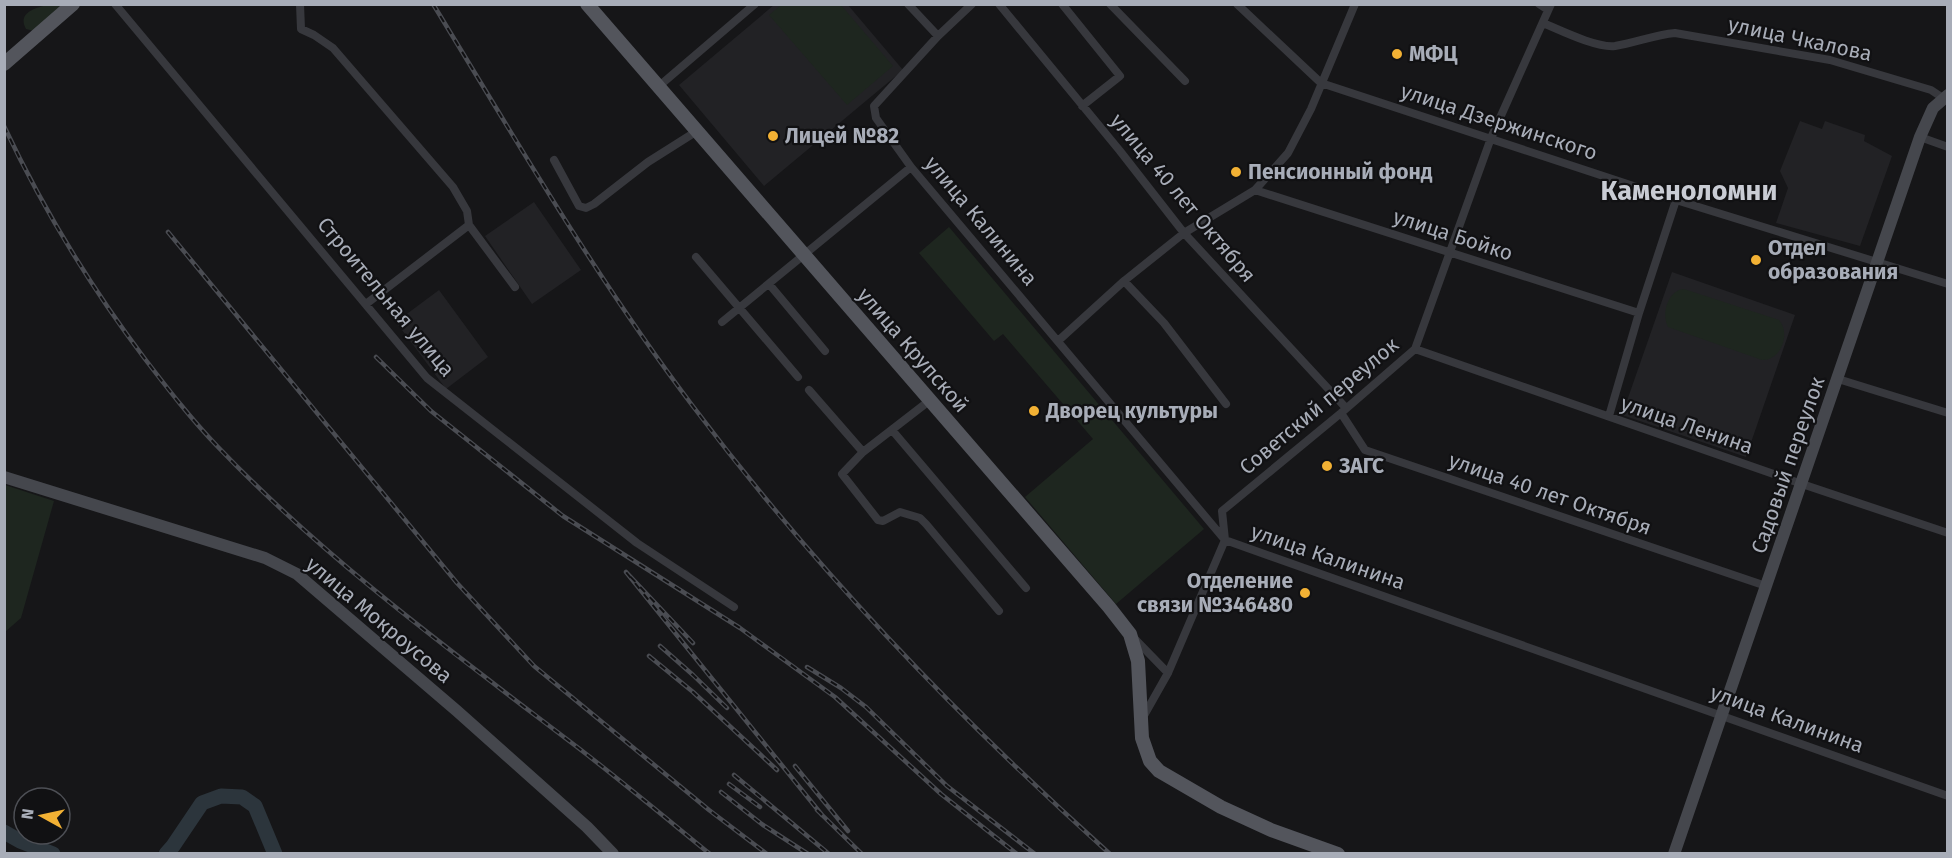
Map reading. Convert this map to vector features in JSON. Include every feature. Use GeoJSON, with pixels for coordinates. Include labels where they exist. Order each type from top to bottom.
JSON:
{"type":"FeatureCollection","features":[{"type":"Feature","properties":{"kind":"main road"},"geometry":{"type":"LineString","coordinates":[[4,64],[73,4]]}},
{"type":"Feature","properties":{"kind":"main road","name":"улица Крупской"},"geometry":{"type":"LineString","coordinates":[[587,4],[1130,634],[1138,661],[1140,723],[1150,761],[1159,771],[1221,807],[1271,830],[1338,854]]}},
{"type":"Feature","properties":{"kind":"street","name":"Строительная улица"},"geometry":{"type":"LineString","coordinates":[[114,4],[427,378],[637,543],[734,607]]}},
{"type":"Feature","properties":{"kind":"street"},"geometry":{"type":"LineString","coordinates":[[300,4],[301,29],[314,34],[333,48],[453,187],[467,211],[469,225],[515,287]]}},
{"type":"Feature","properties":{"kind":"street"},"geometry":{"type":"LineString","coordinates":[[908,4],[938,36],[972,4]]}},
{"type":"Feature","properties":{"kind":"street","name":"улица 40 лет Октября"},"geometry":{"type":"LineString","coordinates":[[999,4],[1184,233],[1344,411],[1365,450],[1766,586]]}},
{"type":"Feature","properties":{"kind":"street"},"geometry":{"type":"LineString","coordinates":[[1062,4],[1120,76],[1083,106]]}},
{"type":"Feature","properties":{"kind":"street"},"geometry":{"type":"LineString","coordinates":[[1110,4],[1185,81]]}},
{"type":"Feature","properties":{"kind":"street","name":"улица Дзержинского"},"geometry":{"type":"LineString","coordinates":[[1237,4],[1321,82],[1676,200],[1947,284]]}},
{"type":"Feature","properties":{"kind":"street"},"geometry":{"type":"LineString","coordinates":[[1058,340],[1124,281],[1184,233],[1255,190],[1288,153],[1311,109],[1355,4]]}},
{"type":"Feature","properties":{"kind":"street"},"geometry":{"type":"LineString","coordinates":[[1539,4],[1549,7]]}},
{"type":"Feature","properties":{"kind":"street"},"geometry":{"type":"LineString","coordinates":[[658,87],[754,5]]}},
{"type":"Feature","properties":{"kind":"street","name":"Советский переулок"},"geometry":{"type":"LineString","coordinates":[[1140,723],[1168,673],[1225,540],[1222,511],[1344,411],[1415,349],[1491,138],[1549,7]]}},
{"type":"Feature","properties":{"kind":"street","name":"улица Чкалова"},"geometry":{"type":"LineString","coordinates":[[1543,22],[1578,38],[1613,46],[1654,35],[1675,33],[1830,60],[1945,96]]}},
{"type":"Feature","properties":{"kind":"street","name":"улица Калинина"},"geometry":{"type":"LineString","coordinates":[[938,36],[874,106],[876,118],[911,167],[1225,540],[1947,796]]}},
{"type":"Feature","properties":{"kind":"street","name":"Садовый переулок"},"geometry":{"type":"LineString","coordinates":[[1674,854],[1920,137],[1934,108],[1945,96]]}},
{"type":"Feature","properties":{"kind":"street"},"geometry":{"type":"LineString","coordinates":[[554,160],[579,206],[586,208],[648,162],[697,131]]}},
{"type":"Feature","properties":{"kind":"street"},"geometry":{"type":"LineString","coordinates":[[1920,137],[1947,147]]}},
{"type":"Feature","properties":{"kind":"street"},"geometry":{"type":"LineString","coordinates":[[722,322],[911,167]]}},
{"type":"Feature","properties":{"kind":"street","name":"улица Бойко"},"geometry":{"type":"LineString","coordinates":[[1255,190],[1639,313]]}},
{"type":"Feature","properties":{"kind":"street"},"geometry":{"type":"LineString","coordinates":[[1609,416],[1639,313],[1676,200]]}},
{"type":"Feature","properties":{"kind":"street"},"geometry":{"type":"LineString","coordinates":[[366,304],[469,225]]}},
{"type":"Feature","properties":{"kind":"street"},"geometry":{"type":"LineString","coordinates":[[696,257],[798,377]]}},
{"type":"Feature","properties":{"kind":"street"},"geometry":{"type":"LineString","coordinates":[[1124,281],[1164,323],[1226,404]]}},
{"type":"Feature","properties":{"kind":"street"},"geometry":{"type":"LineString","coordinates":[[769,284],[825,351]]}},
{"type":"Feature","properties":{"kind":"street","name":"улица Ленина"},"geometry":{"type":"LineString","coordinates":[[1415,349],[1947,533]]}},
{"type":"Feature","properties":{"kind":"street"},"geometry":{"type":"LineString","coordinates":[[1838,379],[1947,413]]}},
{"type":"Feature","properties":{"kind":"street"},"geometry":{"type":"LineString","coordinates":[[809,390],[863,452]]}},
{"type":"Feature","properties":{"kind":"street"},"geometry":{"type":"LineString","coordinates":[[929,401],[863,452],[842,474],[878,520],[883,521],[900,512],[920,518],[999,611]]}},
{"type":"Feature","properties":{"kind":"street"},"geometry":{"type":"LineString","coordinates":[[892,430],[1026,588]]}},
{"type":"Feature","properties":{"kind":"street","name":"улица Мокроусова"},"geometry":{"type":"LineString","coordinates":[[4,477],[266,558],[297,574],[587,827],[613,854]]}},
{"type":"Feature","properties":{"kind":"street"},"geometry":{"type":"LineString","coordinates":[[1130,634],[1168,673]]}},
{"type":"Feature","properties":{"kind":"shaded area"},"geometry":{"type":"Polygon","coordinates":[[[47,5],[65,5],[34,31],[26,29],[24,19],[26,15],[47,5]]]}},
{"type":"Feature","properties":{"kind":"shaded area","name":"Лицей №82"},"geometry":{"type":"Polygon","coordinates":[[[774,5],[848,5],[903,70],[764,186],[679,85],[774,5]]]}},
{"type":"Feature","properties":{"kind":"shaded area"},"geometry":{"type":"Polygon","coordinates":[[[781,5],[841,5],[893,66],[847,105],[769,15],[781,5]]]}},
{"type":"Feature","properties":{"kind":"shaded area"},"geometry":{"type":"Polygon","coordinates":[[[1800,121],[1822,129],[1825,121],[1865,135],[1864,141],[1892,156],[1860,246],[1776,223],[1788,188],[1780,171],[1800,121]]]}},
{"type":"Feature","properties":{"kind":"shaded area"},"geometry":{"type":"Polygon","coordinates":[[[534,202],[581,270],[532,304],[485,236],[534,202]]]}},
{"type":"Feature","properties":{"kind":"shaded area"},"geometry":{"type":"Polygon","coordinates":[[[949,227],[1204,529],[1116,604],[1025,497],[1093,439],[1003,334],[994,341],[919,253],[949,227]]]}},
{"type":"Feature","properties":{"kind":"shaded area"},"geometry":{"type":"Polygon","coordinates":[[[1672,272],[1795,315],[1746,457],[1622,415],[1672,272]]]}},
{"type":"Feature","properties":{"kind":"shaded area"},"geometry":{"type":"Polygon","coordinates":[[[1684,289],[1779,320],[1784,339],[1779,351],[1769,359],[1762,360],[1668,327],[1665,316],[1667,304],[1678,290],[1684,289]]]}},
{"type":"Feature","properties":{"kind":"shaded area"},"geometry":{"type":"Polygon","coordinates":[[[439,290],[488,357],[446,389],[396,322],[439,290]]]}},
{"type":"Feature","properties":{"kind":"shaded area"},"geometry":{"type":"Polygon","coordinates":[[[5,485],[54,501],[21,618],[5,632],[5,485]]]}},
{"type":"Feature","properties":{"kind":"waterway"},"geometry":{"type":"LineString","coordinates":[[166,854],[202,803],[221,796],[242,797],[255,806],[275,854]]}},
{"type":"Feature","properties":{"kind":"waterway"},"geometry":{"type":"LineString","coordinates":[[4,832],[53,854]]}},
{"type":"Feature","properties":{"kind":"railway"},"geometry":{"type":"LineString","coordinates":[[433,4],[526,157],[623,308],[739,466],[838,583],[890,640],[997,749],[1110,854]]}},
{"type":"Feature","properties":{"kind":"railway"},"geometry":{"type":"LineString","coordinates":[[4,126],[51,217],[105,303],[171,393],[218,447],[260,489],[348,568],[710,854]]}},
{"type":"Feature","properties":{"kind":"railway"},"geometry":{"type":"LineString","coordinates":[[168,232],[457,583],[534,666],[709,810],[767,854]]}},
{"type":"Feature","properties":{"kind":"railway"},"geometry":{"type":"LineString","coordinates":[[376,357],[431,411],[563,516],[740,628],[835,697],[941,794],[1017,854]]}},
{"type":"Feature","properties":{"kind":"railway"},"geometry":{"type":"LineString","coordinates":[[693,643],[626,572],[822,815]]}},
{"type":"Feature","properties":{"kind":"railway"},"geometry":{"type":"LineString","coordinates":[[660,646],[727,708]]}},
{"type":"Feature","properties":{"kind":"railway"},"geometry":{"type":"LineString","coordinates":[[649,656],[693,692],[777,770]]}},
{"type":"Feature","properties":{"kind":"railway"},"geometry":{"type":"LineString","coordinates":[[807,667],[866,707],[947,786],[1035,854]]}},
{"type":"Feature","properties":{"kind":"railway"},"geometry":{"type":"LineString","coordinates":[[795,766],[848,831]]}},
{"type":"Feature","properties":{"kind":"railway"},"geometry":{"type":"LineString","coordinates":[[734,775],[829,854]]}},
{"type":"Feature","properties":{"kind":"railway"},"geometry":{"type":"LineString","coordinates":[[729,784],[760,807]]}},
{"type":"Feature","properties":{"kind":"railway"},"geometry":{"type":"LineString","coordinates":[[721,792],[763,825],[808,854]]}},
{"type":"Feature","properties":{"kind":"railway"},"geometry":{"type":"LineString","coordinates":[[817,810],[862,854]]}},
{"type":"Feature","properties":{"kind":"place","name":"МФЦ"},"geometry":{"type":"Point","coordinates":[1397,54]}},
{"type":"Feature","properties":{"kind":"place","name":"Лицей №82"},"geometry":{"type":"Point","coordinates":[773,136]}},
{"type":"Feature","properties":{"kind":"place","name":"Пенсионный фонд"},"geometry":{"type":"Point","coordinates":[1236,172]}},
{"type":"Feature","properties":{"kind":"place","name":"Отдел образования"},"geometry":{"type":"Point","coordinates":[1756,260]}},
{"type":"Feature","properties":{"kind":"place","name":"Дворец культуры"},"geometry":{"type":"Point","coordinates":[1034,411]}},
{"type":"Feature","properties":{"kind":"place","name":"ЗАГС"},"geometry":{"type":"Point","coordinates":[1327,466]}},
{"type":"Feature","properties":{"kind":"place","name":"Отделение связи №346480"},"geometry":{"type":"Point","coordinates":[1305,593]}},
{"type":"Feature","properties":{"kind":"district","name":"Каменоломни"},"geometry":{"type":"Point","coordinates":[1689,191]}}]}
